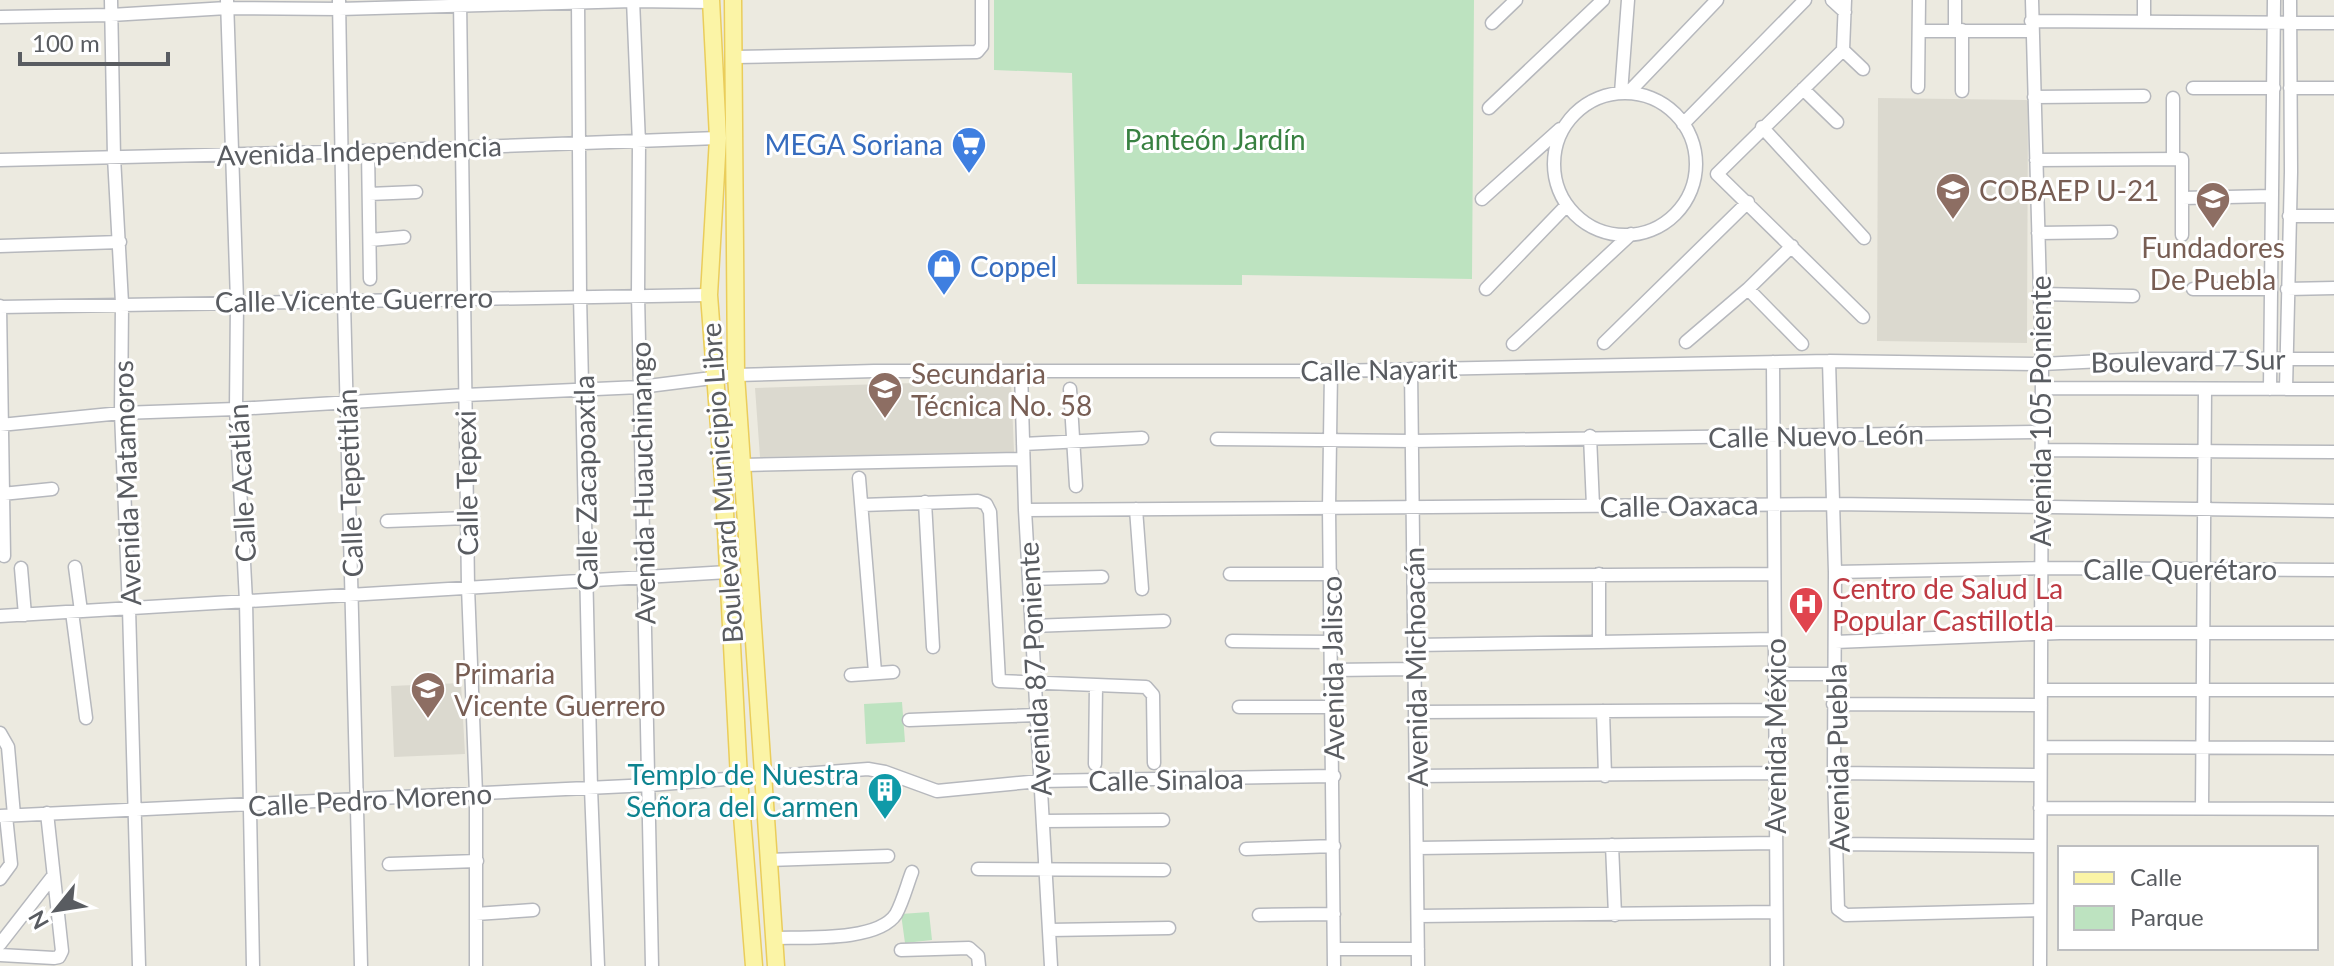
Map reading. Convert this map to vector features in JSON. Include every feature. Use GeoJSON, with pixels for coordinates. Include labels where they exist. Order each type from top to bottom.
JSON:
{"type":"FeatureCollection","features":[{"type":"Feature","properties":{"kind":"main road","name":"Boulevard Municipio Libre"},"geometry":{"type":"LineString","coordinates":[[733,0],[736,375],[776,966]]}},
{"type":"Feature","properties":{"kind":"main road","name":"Boulevard Municipio Libre"},"geometry":{"type":"LineString","coordinates":[[711,1],[718,138],[709,295],[754,966]]}},
{"type":"Feature","properties":{"kind":"street","name":"Avenida Matamoros"},"geometry":{"type":"LineString","coordinates":[[111,0],[139,966]]}},
{"type":"Feature","properties":{"kind":"street"},"geometry":{"type":"LineString","coordinates":[[735,57],[977,52],[981,50],[982,0]]}},
{"type":"Feature","properties":{"kind":"street"},"geometry":{"type":"LineString","coordinates":[[1492,23],[1516,0]]}},
{"type":"Feature","properties":{"kind":"street"},"geometry":{"type":"LineString","coordinates":[[1489,108],[1603,0],[1626,16]]}},
{"type":"Feature","properties":{"kind":"street"},"geometry":{"type":"LineString","coordinates":[[1624,93],[1628,0]]}},
{"type":"Feature","properties":{"kind":"street"},"geometry":{"type":"LineString","coordinates":[[1624,93],[1717,0]]}},
{"type":"Feature","properties":{"kind":"street"},"geometry":{"type":"LineString","coordinates":[[1683,124],[1805,0]]}},
{"type":"Feature","properties":{"kind":"street"},"geometry":{"type":"LineString","coordinates":[[1717,174],[1843,50],[1845,6],[1832,0]]}},
{"type":"Feature","properties":{"kind":"street"},"geometry":{"type":"LineString","coordinates":[[1918,87],[1919,0]]}},
{"type":"Feature","properties":{"kind":"street"},"geometry":{"type":"LineString","coordinates":[[1955,0],[1962,91]]}},
{"type":"Feature","properties":{"kind":"street","name":"Avenida 105 Poniente"},"geometry":{"type":"LineString","coordinates":[[2032,0],[2042,364],[2040,966]]}},
{"type":"Feature","properties":{"kind":"street"},"geometry":{"type":"LineString","coordinates":[[2144,0],[2144,22]]}},
{"type":"Feature","properties":{"kind":"street"},"geometry":{"type":"LineString","coordinates":[[2270,389],[2274,0]]}},
{"type":"Feature","properties":{"kind":"street"},"geometry":{"type":"LineString","coordinates":[[2286,389],[2290,0]]}},
{"type":"Feature","properties":{"kind":"street","name":"Calle Zacapoaxtla"},"geometry":{"type":"LineString","coordinates":[[578,1],[580,295],[598,966]]}},
{"type":"Feature","properties":{"kind":"street","name":"Avenida Huauchinango"},"geometry":{"type":"LineString","coordinates":[[633,1],[639,143],[638,294],[652,966]]}},
{"type":"Feature","properties":{"kind":"street"},"geometry":{"type":"LineString","coordinates":[[0,17],[111,15],[227,4],[711,1]]}},
{"type":"Feature","properties":{"kind":"street","name":"Calle Tepexi"},"geometry":{"type":"LineString","coordinates":[[460,3],[468,587],[476,794],[476,966]]}},
{"type":"Feature","properties":{"kind":"street","name":"Calle Acatlán"},"geometry":{"type":"LineString","coordinates":[[227,4],[237,301],[236,409],[246,601],[253,966]]}},
{"type":"Feature","properties":{"kind":"street","name":"Calle Tepetitlán"},"geometry":{"type":"LineString","coordinates":[[339,4],[361,966]]}},
{"type":"Feature","properties":{"kind":"street"},"geometry":{"type":"LineString","coordinates":[[1919,31],[2144,22],[2334,23]]}},
{"type":"Feature","properties":{"kind":"street"},"geometry":{"type":"LineString","coordinates":[[1843,50],[1863,69]]}},
{"type":"Feature","properties":{"kind":"street"},"geometry":{"type":"LineString","coordinates":[[2193,88],[2274,88]]}},
{"type":"Feature","properties":{"kind":"street"},"geometry":{"type":"LineString","coordinates":[[2290,88],[2334,88]]}},
{"type":"Feature","properties":{"kind":"street"},"geometry":{"type":"LineString","coordinates":[[1803,89],[1837,122]]}},
{"type":"Feature","properties":{"kind":"street"},"geometry":{"type":"LineString","coordinates":[[1482,199],[1590,102],[1624,93],[1641,95],[1665,105],[1683,124],[1693,146],[1695,170],[1687,196],[1671,218],[1656,228],[1631,234],[1608,233],[1576,215],[1559,190],[1555,173],[1554,156],[1566,124]]}},
{"type":"Feature","properties":{"kind":"street"},"geometry":{"type":"LineString","coordinates":[[2034,97],[2144,96]]}},
{"type":"Feature","properties":{"kind":"street"},"geometry":{"type":"LineString","coordinates":[[2173,98],[2182,198],[2182,235]]}},
{"type":"Feature","properties":{"kind":"street"},"geometry":{"type":"LineString","coordinates":[[2273,122],[2290,123]]}},
{"type":"Feature","properties":{"kind":"street"},"geometry":{"type":"LineString","coordinates":[[1762,127],[1864,238]]}},
{"type":"Feature","properties":{"kind":"street","name":"Avenida Independencia"},"geometry":{"type":"LineString","coordinates":[[0,160],[341,152],[578,142],[639,143],[718,138]]}},
{"type":"Feature","properties":{"kind":"street"},"geometry":{"type":"LineString","coordinates":[[368,151],[370,279]]}},
{"type":"Feature","properties":{"kind":"street"},"geometry":{"type":"LineString","coordinates":[[2036,160],[2178,159]]}},
{"type":"Feature","properties":{"kind":"street"},"geometry":{"type":"LineString","coordinates":[[1695,170],[1717,174],[1863,317]]}},
{"type":"Feature","properties":{"kind":"street"},"geometry":{"type":"LineString","coordinates":[[369,194],[416,192]]}},
{"type":"Feature","properties":{"kind":"street"},"geometry":{"type":"LineString","coordinates":[[2182,198],[2272,196]]}},
{"type":"Feature","properties":{"kind":"street"},"geometry":{"type":"LineString","coordinates":[[1604,343],[1748,202]]}},
{"type":"Feature","properties":{"kind":"street"},"geometry":{"type":"LineString","coordinates":[[1486,289],[1567,205]]}},
{"type":"Feature","properties":{"kind":"street"},"geometry":{"type":"LineString","coordinates":[[2289,216],[2334,216]]}},
{"type":"Feature","properties":{"kind":"street"},"geometry":{"type":"LineString","coordinates":[[2038,233],[2111,232]]}},
{"type":"Feature","properties":{"kind":"street"},"geometry":{"type":"LineString","coordinates":[[1513,344],[1631,234]]}},
{"type":"Feature","properties":{"kind":"street"},"geometry":{"type":"LineString","coordinates":[[370,240],[404,237]]}},
{"type":"Feature","properties":{"kind":"street"},"geometry":{"type":"LineString","coordinates":[[0,246],[120,242]]}},
{"type":"Feature","properties":{"kind":"street"},"geometry":{"type":"LineString","coordinates":[[1686,342],[1792,246]]}},
{"type":"Feature","properties":{"kind":"street"},"geometry":{"type":"LineString","coordinates":[[2271,254],[2288,255]]}},
{"type":"Feature","properties":{"kind":"street"},"geometry":{"type":"LineString","coordinates":[[2287,289],[2334,288]]}},
{"type":"Feature","properties":{"kind":"street"},"geometry":{"type":"LineString","coordinates":[[1748,289],[1802,344]]}},
{"type":"Feature","properties":{"kind":"street"},"geometry":{"type":"LineString","coordinates":[[2193,289],[2271,289]]}},
{"type":"Feature","properties":{"kind":"street"},"geometry":{"type":"LineString","coordinates":[[2041,294],[2133,296]]}},
{"type":"Feature","properties":{"kind":"street","name":"Calle Vicente Guerrero"},"geometry":{"type":"LineString","coordinates":[[0,307],[709,295]]}},
{"type":"Feature","properties":{"kind":"street"},"geometry":{"type":"LineString","coordinates":[[0,307],[4,556]]}},
{"type":"Feature","properties":{"kind":"street","name":"Boulevard 7 Sur"},"geometry":{"type":"LineString","coordinates":[[2042,364],[2334,359]]}},
{"type":"Feature","properties":{"kind":"street","name":"Calle Nayarit"},"geometry":{"type":"LineString","coordinates":[[0,425],[121,413],[640,387],[736,375],[874,371],[1331,371],[1829,361],[2042,364]]}},
{"type":"Feature","properties":{"kind":"street","name":"Avenida Puebla"},"geometry":{"type":"LineString","coordinates":[[1829,361],[1835,572],[1833,704],[1838,909],[1841,914],[2040,910]]}},
{"type":"Feature","properties":{"kind":"street","name":"Avenida México"},"geometry":{"type":"LineString","coordinates":[[1773,362],[1777,966]]}},
{"type":"Feature","properties":{"kind":"street","name":"Avenida Michoacán"},"geometry":{"type":"LineString","coordinates":[[1411,369],[1418,966]]}},
{"type":"Feature","properties":{"kind":"street","name":"Avenida 87 Poniente"},"geometry":{"type":"LineString","coordinates":[[1021,371],[1025,510],[1051,966]]}},
{"type":"Feature","properties":{"kind":"street","name":"Avenida Jalisco"},"geometry":{"type":"LineString","coordinates":[[1331,371],[1329,508],[1334,966]]}},
{"type":"Feature","properties":{"kind":"street","name":"Boulevard 7 Sur"},"geometry":{"type":"LineString","coordinates":[[2042,388],[2334,389]]}},
{"type":"Feature","properties":{"kind":"street"},"geometry":{"type":"LineString","coordinates":[[1070,389],[1076,486]]}},
{"type":"Feature","properties":{"kind":"street"},"geometry":{"type":"LineString","coordinates":[[2202,808],[2205,389]]}},
{"type":"Feature","properties":{"kind":"street","name":"Calle Nuevo León"},"geometry":{"type":"LineString","coordinates":[[1217,439],[1412,441],[1590,436],[1773,437],[2042,432]]}},
{"type":"Feature","properties":{"kind":"street"},"geometry":{"type":"LineString","coordinates":[[1590,436],[1593,506]]}},
{"type":"Feature","properties":{"kind":"street"},"geometry":{"type":"LineString","coordinates":[[1023,444],[1142,438]]}},
{"type":"Feature","properties":{"kind":"street"},"geometry":{"type":"LineString","coordinates":[[2042,450],[2334,452]]}},
{"type":"Feature","properties":{"kind":"street"},"geometry":{"type":"LineString","coordinates":[[743,465],[1023,459]]}},
{"type":"Feature","properties":{"kind":"street"},"geometry":{"type":"LineString","coordinates":[[859,478],[875,672]]}},
{"type":"Feature","properties":{"kind":"street"},"geometry":{"type":"LineString","coordinates":[[2,494],[52,489]]}},
{"type":"Feature","properties":{"kind":"street"},"geometry":{"type":"LineString","coordinates":[[862,505],[978,501],[986,504],[990,512],[999,681],[1146,687],[1153,695],[1154,763]]}},
{"type":"Feature","properties":{"kind":"street"},"geometry":{"type":"LineString","coordinates":[[925,502],[933,647]]}},
{"type":"Feature","properties":{"kind":"street","name":"Calle Oaxaca"},"geometry":{"type":"LineString","coordinates":[[1025,510],[1833,504],[2334,511]]}},
{"type":"Feature","properties":{"kind":"street"},"geometry":{"type":"LineString","coordinates":[[1136,509],[1142,589]]}},
{"type":"Feature","properties":{"kind":"street"},"geometry":{"type":"LineString","coordinates":[[387,521],[468,518]]}},
{"type":"Feature","properties":{"kind":"street"},"geometry":{"type":"LineString","coordinates":[[75,567],[86,718]]}},
{"type":"Feature","properties":{"kind":"street"},"geometry":{"type":"LineString","coordinates":[[21,568],[25,615]]}},
{"type":"Feature","properties":{"kind":"street","name":"Calle Querétaro"},"geometry":{"type":"LineString","coordinates":[[1835,572],[2041,568],[2334,570]]}},
{"type":"Feature","properties":{"kind":"street"},"geometry":{"type":"LineString","coordinates":[[0,616],[728,572]]}},
{"type":"Feature","properties":{"kind":"street"},"geometry":{"type":"LineString","coordinates":[[1230,574],[1332,574]]}},
{"type":"Feature","properties":{"kind":"street"},"geometry":{"type":"LineString","coordinates":[[1599,574],[1599,642]]}},
{"type":"Feature","properties":{"kind":"street"},"geometry":{"type":"LineString","coordinates":[[1414,576],[1774,574]]}},
{"type":"Feature","properties":{"kind":"street"},"geometry":{"type":"LineString","coordinates":[[1029,579],[1102,577]]}},
{"type":"Feature","properties":{"kind":"street"},"geometry":{"type":"LineString","coordinates":[[1032,626],[1164,621]]}},
{"type":"Feature","properties":{"kind":"street"},"geometry":{"type":"LineString","coordinates":[[1835,642],[2042,633],[2334,633]]}},
{"type":"Feature","properties":{"kind":"street"},"geometry":{"type":"LineString","coordinates":[[1415,645],[1775,639]]}},
{"type":"Feature","properties":{"kind":"street"},"geometry":{"type":"LineString","coordinates":[[1232,641],[1332,642]]}},
{"type":"Feature","properties":{"kind":"street"},"geometry":{"type":"LineString","coordinates":[[1332,670],[1415,669]]}},
{"type":"Feature","properties":{"kind":"street"},"geometry":{"type":"LineString","coordinates":[[851,675],[893,672]]}},
{"type":"Feature","properties":{"kind":"street"},"geometry":{"type":"LineString","coordinates":[[1775,674],[1835,674]]}},
{"type":"Feature","properties":{"kind":"street"},"geometry":{"type":"LineString","coordinates":[[1095,764],[1096,685]]}},
{"type":"Feature","properties":{"kind":"street"},"geometry":{"type":"LineString","coordinates":[[2042,690],[2334,690]]}},
{"type":"Feature","properties":{"kind":"street"},"geometry":{"type":"LineString","coordinates":[[1833,704],[2041,705]]}},
{"type":"Feature","properties":{"kind":"street"},"geometry":{"type":"LineString","coordinates":[[1239,707],[1333,707]]}},
{"type":"Feature","properties":{"kind":"street"},"geometry":{"type":"LineString","coordinates":[[1416,712],[1775,710]]}},
{"type":"Feature","properties":{"kind":"street"},"geometry":{"type":"LineString","coordinates":[[1603,711],[1605,776]]}},
{"type":"Feature","properties":{"kind":"street"},"geometry":{"type":"LineString","coordinates":[[909,720],[1037,715]]}},
{"type":"Feature","properties":{"kind":"street"},"geometry":{"type":"LineString","coordinates":[[0,733],[8,747],[7,816],[11,864],[0,879]]}},
{"type":"Feature","properties":{"kind":"street"},"geometry":{"type":"LineString","coordinates":[[2041,747],[2334,748]]}},
{"type":"Feature","properties":{"kind":"street","name":"Calle Sinaloa"},"geometry":{"type":"LineString","coordinates":[[763,777],[868,769],[937,791],[1040,781],[1334,776]]}},
{"type":"Feature","properties":{"kind":"street"},"geometry":{"type":"LineString","coordinates":[[1416,776],[1776,773]]}},
{"type":"Feature","properties":{"kind":"street"},"geometry":{"type":"LineString","coordinates":[[1834,773],[2040,775]]}},
{"type":"Feature","properties":{"kind":"street","name":"Calle Pedro Moreno"},"geometry":{"type":"LineString","coordinates":[[7,816],[739,778]]}},
{"type":"Feature","properties":{"kind":"street"},"geometry":{"type":"LineString","coordinates":[[2040,808],[2334,809]]}},
{"type":"Feature","properties":{"kind":"street"},"geometry":{"type":"LineString","coordinates":[[0,955],[59,957],[62,951],[47,813]]}},
{"type":"Feature","properties":{"kind":"street"},"geometry":{"type":"LineString","coordinates":[[1043,821],[1163,820]]}},
{"type":"Feature","properties":{"kind":"street"},"geometry":{"type":"LineString","coordinates":[[1417,848],[1776,843]]}},
{"type":"Feature","properties":{"kind":"street"},"geometry":{"type":"LineString","coordinates":[[1838,844],[2040,846]]}},
{"type":"Feature","properties":{"kind":"street"},"geometry":{"type":"LineString","coordinates":[[1612,845],[1615,915]]}},
{"type":"Feature","properties":{"kind":"street"},"geometry":{"type":"LineString","coordinates":[[1246,849],[1334,846]]}},
{"type":"Feature","properties":{"kind":"street"},"geometry":{"type":"LineString","coordinates":[[768,860],[888,856]]}},
{"type":"Feature","properties":{"kind":"street"},"geometry":{"type":"LineString","coordinates":[[389,864],[477,861]]}},
{"type":"Feature","properties":{"kind":"street"},"geometry":{"type":"LineString","coordinates":[[978,869],[1164,870]]}},
{"type":"Feature","properties":{"kind":"street"},"geometry":{"type":"LineString","coordinates":[[774,938],[854,934],[882,926],[895,914],[912,872]]}},
{"type":"Feature","properties":{"kind":"street"},"geometry":{"type":"LineString","coordinates":[[0,944],[53,876]]}},
{"type":"Feature","properties":{"kind":"street"},"geometry":{"type":"LineString","coordinates":[[476,914],[533,910]]}},
{"type":"Feature","properties":{"kind":"street"},"geometry":{"type":"LineString","coordinates":[[1418,916],[1776,912]]}},
{"type":"Feature","properties":{"kind":"street"},"geometry":{"type":"LineString","coordinates":[[1259,915],[1334,914]]}},
{"type":"Feature","properties":{"kind":"street"},"geometry":{"type":"LineString","coordinates":[[1049,930],[1169,928]]}},
{"type":"Feature","properties":{"kind":"street"},"geometry":{"type":"LineString","coordinates":[[901,950],[969,948],[978,961]]}},
{"type":"Feature","properties":{"kind":"street"},"geometry":{"type":"LineString","coordinates":[[1334,949],[1418,949]]}},
{"type":"Feature","properties":{"kind":"shaded area","name":"COBAEP U-21"},"geometry":{"type":"Polygon","coordinates":[[[1878,98],[2028,100],[2027,343],[1877,341],[1878,98]]]}},
{"type":"Feature","properties":{"kind":"shaded area","name":"Secundaria Técnica No. 58"},"geometry":{"type":"Polygon","coordinates":[[[1011,380],[1014,452],[760,457],[755,388],[1011,380]]]}},
{"type":"Feature","properties":{"kind":"shaded area","name":"Primaria Vicente Guerrero"},"geometry":{"type":"Polygon","coordinates":[[[461,683],[465,754],[394,757],[391,686],[461,683]]]}},
{"type":"Feature","properties":{"kind":"green space","name":"Panteón Jardín"},"geometry":{"type":"Polygon","coordinates":[[[994,0],[1474,0],[1472,279],[1242,275],[1242,285],[1077,284],[1072,73],[994,70],[994,0]]]}},
{"type":"Feature","properties":{"kind":"green space"},"geometry":{"type":"Polygon","coordinates":[[[902,702],[905,742],[866,744],[864,704],[902,702]]]}},
{"type":"Feature","properties":{"kind":"green space"},"geometry":{"type":"Polygon","coordinates":[[[929,912],[932,940],[905,943],[901,914],[929,912]]]}},
{"type":"Feature","properties":{"kind":"place","name":"MEGA Soriana"},"geometry":{"type":"Point","coordinates":[969,175]}},
{"type":"Feature","properties":{"kind":"place","name":"COBAEP U-21"},"geometry":{"type":"Point","coordinates":[1953,221]}},
{"type":"Feature","properties":{"kind":"place","name":"Fundadores De Puebla"},"geometry":{"type":"Point","coordinates":[2213,230]}},
{"type":"Feature","properties":{"kind":"place","name":"Coppel"},"geometry":{"type":"Point","coordinates":[944,297]}},
{"type":"Feature","properties":{"kind":"place","name":"Secundaria Técnica No. 58"},"geometry":{"type":"Point","coordinates":[885,420]}},
{"type":"Feature","properties":{"kind":"place","name":"Centro de Salud La Popular Castillotla"},"geometry":{"type":"Point","coordinates":[1806,635]}},
{"type":"Feature","properties":{"kind":"place","name":"Primaria Vicente Guerrero"},"geometry":{"type":"Point","coordinates":[428,720]}},
{"type":"Feature","properties":{"kind":"place","name":"Templo de Nuestra Señora del Carmen"},"geometry":{"type":"Point","coordinates":[885,821]}}]}
